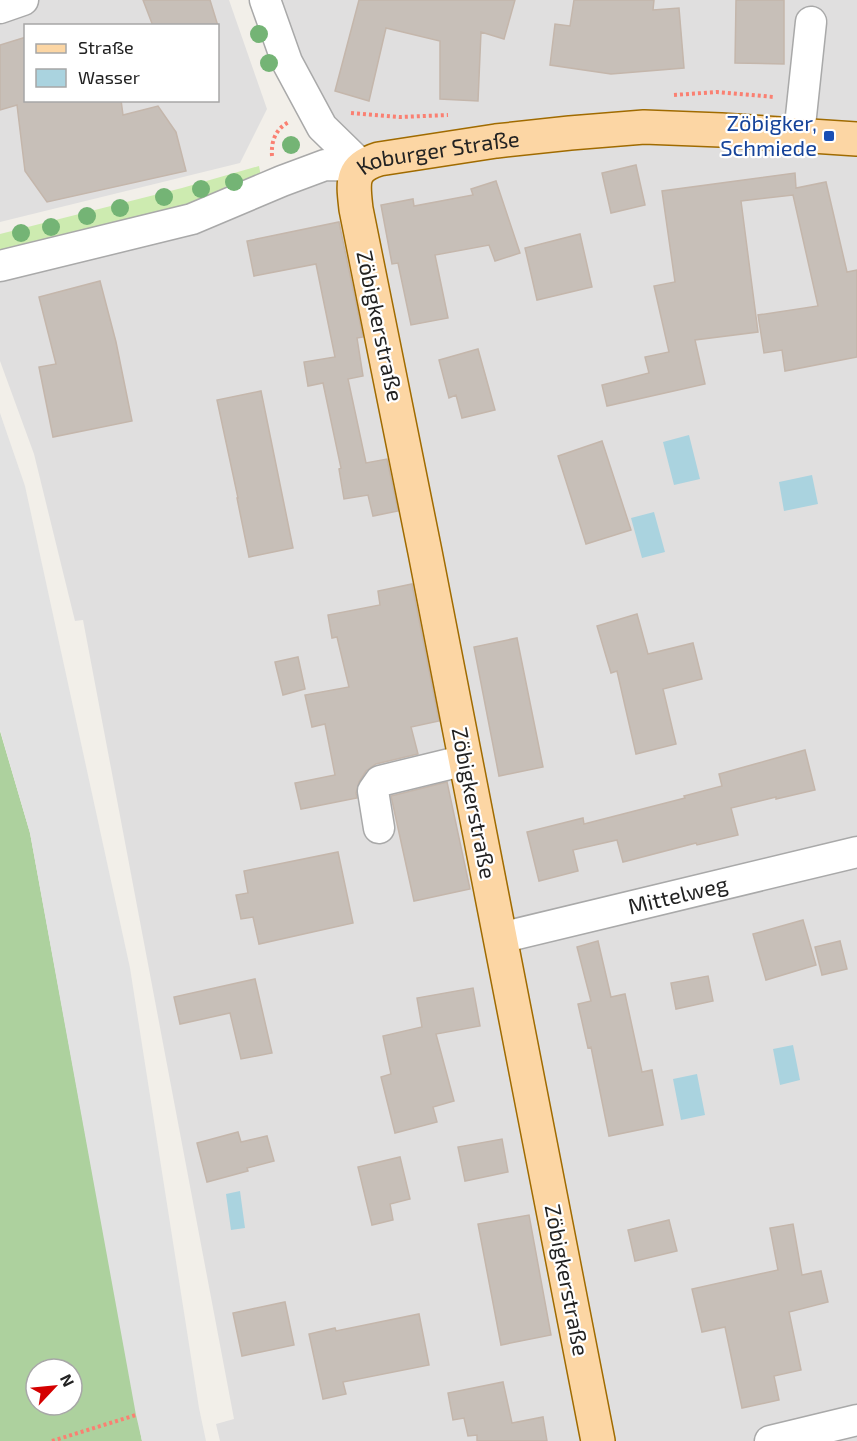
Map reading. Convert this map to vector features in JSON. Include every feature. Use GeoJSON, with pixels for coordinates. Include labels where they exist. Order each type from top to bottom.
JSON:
{"type":"FeatureCollection","features":[{"type":"Feature","properties":{"kind":"main road","name":"Koburger Straße"},"geometry":{"type":"LineString","coordinates":[[362,166],[380,159],[496,141],[644,127],[857,139]]}},
{"type":"Feature","properties":{"kind":"main road","name":"Zöbigkerstraße"},"geometry":{"type":"LineString","coordinates":[[362,166],[354,182],[356,209],[598,1441]]}},
{"type":"Feature","properties":{"kind":"street"},"geometry":{"type":"LineString","coordinates":[[0,8],[23,0]]}},
{"type":"Feature","properties":{"kind":"street"},"geometry":{"type":"LineString","coordinates":[[265,0],[287,62],[322,127],[362,166]]}},
{"type":"Feature","properties":{"kind":"street"},"geometry":{"type":"LineString","coordinates":[[799,135],[811,22]]}},
{"type":"Feature","properties":{"kind":"street","name":"Koburger Straße"},"geometry":{"type":"LineString","coordinates":[[0,266],[192,219],[325,165],[362,166]]}},
{"type":"Feature","properties":{"kind":"street"},"geometry":{"type":"LineString","coordinates":[[378,828],[373,791],[380,781],[466,760]]}},
{"type":"Feature","properties":{"kind":"street","name":"Mittelweg"},"geometry":{"type":"LineString","coordinates":[[500,938],[857,852]]}},
{"type":"Feature","properties":{"kind":"street"},"geometry":{"type":"LineString","coordinates":[[770,1441],[857,1420]]}},
{"type":"Feature","properties":{"kind":"path"},"geometry":{"type":"LineString","coordinates":[[673,95],[717,92],[803,100]]}},
{"type":"Feature","properties":{"kind":"path"},"geometry":{"type":"LineString","coordinates":[[347,111],[354,114],[400,117],[459,114]]}},
{"type":"Feature","properties":{"kind":"path"},"geometry":{"type":"LineString","coordinates":[[282,181],[273,161],[271,147],[273,138],[284,125],[295,119]]}},
{"type":"Feature","properties":{"kind":"path"},"geometry":{"type":"LineString","coordinates":[[52,1441],[136,1415]]}},
{"type":"Feature","properties":{"kind":"shaded area"},"geometry":{"type":"Polygon","coordinates":[[[0,0],[229,0],[267,109],[240,163],[0,222],[0,0]]]}},
{"type":"Feature","properties":{"kind":"shaded area"},"geometry":{"type":"Polygon","coordinates":[[[265,0],[857,0],[857,1441],[220,1441],[216,1424],[234,1419],[83,620],[75,621],[34,454],[0,361],[0,266],[361,166],[265,0]]]}},
{"type":"Feature","properties":{"kind":"shaded area"},"geometry":{"type":"Polygon","coordinates":[[[0,413],[25,486],[130,968],[206,1441],[142,1441],[136,1415],[30,833],[0,730],[0,413]]]}},
{"type":"Feature","properties":{"kind":"green space"},"geometry":{"type":"Polygon","coordinates":[[[259,166],[261,177],[163,214],[0,254],[0,234],[259,166]]]}},
{"type":"Feature","properties":{"kind":"green space"},"geometry":{"type":"Polygon","coordinates":[[[0,731],[30,833],[142,1441],[0,1441],[0,731]]]}},
{"type":"Feature","properties":{"kind":"water"},"geometry":{"type":"Polygon","coordinates":[[[689,435],[700,479],[674,485],[663,442],[689,435]]]}},
{"type":"Feature","properties":{"kind":"water"},"geometry":{"type":"Polygon","coordinates":[[[812,475],[818,504],[784,511],[779,482],[812,475]]]}},
{"type":"Feature","properties":{"kind":"water"},"geometry":{"type":"Polygon","coordinates":[[[654,512],[665,552],[642,558],[631,518],[654,512]]]}},
{"type":"Feature","properties":{"kind":"water"},"geometry":{"type":"Polygon","coordinates":[[[793,1045],[800,1080],[780,1085],[773,1049],[793,1045]]]}},
{"type":"Feature","properties":{"kind":"water"},"geometry":{"type":"Polygon","coordinates":[[[697,1074],[705,1115],[681,1120],[673,1079],[697,1074]]]}},
{"type":"Feature","properties":{"kind":"water"},"geometry":{"type":"Polygon","coordinates":[[[240,1191],[245,1228],[231,1230],[226,1194],[240,1191]]]}},
{"type":"Feature","properties":{"kind":"building"},"geometry":{"type":"Polygon","coordinates":[[[143,0],[210,0],[217,24],[152,24],[143,0]]]}},
{"type":"Feature","properties":{"kind":"building"},"geometry":{"type":"Polygon","coordinates":[[[359,0],[515,0],[504,39],[481,32],[478,101],[440,99],[440,41],[386,28],[369,101],[335,91],[359,0]]]}},
{"type":"Feature","properties":{"kind":"building"},"geometry":{"type":"Polygon","coordinates":[[[574,0],[654,0],[653,10],[679,8],[684,68],[611,74],[550,65],[555,24],[570,26],[574,0]]]}},
{"type":"Feature","properties":{"kind":"building"},"geometry":{"type":"Polygon","coordinates":[[[736,0],[784,0],[784,64],[735,63],[736,0]]]}},
{"type":"Feature","properties":{"kind":"building"},"geometry":{"type":"Polygon","coordinates":[[[24,38],[24,102],[121,102],[123,115],[158,106],[176,132],[186,171],[47,202],[25,171],[17,105],[0,110],[0,45],[24,38]]]}},
{"type":"Feature","properties":{"kind":"building"},"geometry":{"type":"Polygon","coordinates":[[[636,165],[645,205],[611,213],[602,173],[636,165]]]}},
{"type":"Feature","properties":{"kind":"building"},"geometry":{"type":"Polygon","coordinates":[[[795,173],[796,188],[826,182],[847,272],[857,270],[857,357],[785,371],[782,350],[764,353],[758,315],[818,306],[793,195],[741,201],[758,332],[695,340],[705,384],[607,406],[602,385],[649,373],[645,357],[669,352],[654,286],[675,282],[662,191],[795,173]]]}},
{"type":"Feature","properties":{"kind":"building"},"geometry":{"type":"Polygon","coordinates":[[[496,181],[520,253],[495,261],[489,245],[435,255],[448,318],[411,325],[398,263],[392,264],[381,205],[413,199],[414,206],[473,195],[471,189],[496,181]]]}},
{"type":"Feature","properties":{"kind":"building"},"geometry":{"type":"Polygon","coordinates":[[[339,222],[363,337],[357,338],[363,376],[348,379],[366,463],[387,459],[398,511],[373,516],[368,495],[344,499],[339,469],[341,468],[323,383],[308,386],[304,362],[335,357],[316,264],[254,276],[247,241],[339,222]]]}},
{"type":"Feature","properties":{"kind":"building"},"geometry":{"type":"Polygon","coordinates":[[[580,234],[592,287],[537,300],[525,248],[580,234]]]}},
{"type":"Feature","properties":{"kind":"building"},"geometry":{"type":"Polygon","coordinates":[[[100,281],[116,342],[132,421],[53,437],[39,367],[56,364],[39,297],[100,281]]]}},
{"type":"Feature","properties":{"kind":"building"},"geometry":{"type":"Polygon","coordinates":[[[478,349],[495,410],[462,418],[456,395],[449,398],[439,360],[478,349]]]}},
{"type":"Feature","properties":{"kind":"building"},"geometry":{"type":"Polygon","coordinates":[[[261,391],[293,548],[249,557],[217,400],[261,391]]]}},
{"type":"Feature","properties":{"kind":"building"},"geometry":{"type":"Polygon","coordinates":[[[602,441],[631,530],[586,544],[558,456],[602,441]]]}},
{"type":"Feature","properties":{"kind":"building"},"geometry":{"type":"Polygon","coordinates":[[[412,584],[439,721],[411,727],[418,754],[376,764],[366,771],[359,782],[357,798],[301,809],[295,783],[335,775],[325,724],[312,727],[305,695],[349,687],[337,637],[332,638],[328,615],[380,605],[378,591],[412,584]]]}},
{"type":"Feature","properties":{"kind":"building"},"geometry":{"type":"Polygon","coordinates":[[[637,614],[648,654],[693,643],[702,679],[663,689],[676,744],[636,754],[617,671],[611,673],[597,626],[637,614]]]}},
{"type":"Feature","properties":{"kind":"building"},"geometry":{"type":"Polygon","coordinates":[[[517,638],[543,767],[499,776],[474,647],[517,638]]]}},
{"type":"Feature","properties":{"kind":"building"},"geometry":{"type":"Polygon","coordinates":[[[298,657],[305,689],[283,695],[275,662],[298,657]]]}},
{"type":"Feature","properties":{"kind":"building"},"geometry":{"type":"Polygon","coordinates":[[[805,750],[815,790],[731,808],[738,835],[697,845],[696,843],[623,862],[617,840],[573,850],[578,871],[539,881],[527,832],[583,818],[584,824],[685,798],[684,796],[722,786],[719,774],[805,750]]]}},
{"type":"Feature","properties":{"kind":"building"},"geometry":{"type":"Polygon","coordinates":[[[447,782],[470,889],[414,901],[391,796],[447,782]]]}},
{"type":"Feature","properties":{"kind":"building"},"geometry":{"type":"Polygon","coordinates":[[[338,852],[353,923],[259,944],[253,917],[241,919],[236,895],[248,893],[244,871],[338,852]]]}},
{"type":"Feature","properties":{"kind":"building"},"geometry":{"type":"Polygon","coordinates":[[[803,920],[816,965],[766,980],[753,934],[803,920]]]}},
{"type":"Feature","properties":{"kind":"building"},"geometry":{"type":"Polygon","coordinates":[[[598,941],[611,997],[625,994],[642,1072],[652,1070],[663,1125],[609,1136],[591,1047],[588,1048],[578,1004],[591,1001],[577,947],[598,941]]]}},
{"type":"Feature","properties":{"kind":"building"},"geometry":{"type":"Polygon","coordinates":[[[840,941],[847,969],[822,975],[815,947],[840,941]]]}},
{"type":"Feature","properties":{"kind":"building"},"geometry":{"type":"Polygon","coordinates":[[[708,976],[713,1001],[676,1009],[671,983],[708,976]]]}},
{"type":"Feature","properties":{"kind":"building"},"geometry":{"type":"Polygon","coordinates":[[[255,979],[272,1053],[241,1059],[230,1013],[180,1024],[174,997],[255,979]]]}},
{"type":"Feature","properties":{"kind":"building"},"geometry":{"type":"Polygon","coordinates":[[[473,988],[480,1026],[436,1034],[454,1101],[433,1107],[437,1122],[395,1133],[381,1077],[391,1074],[383,1036],[422,1027],[417,998],[473,988]]]}},
{"type":"Feature","properties":{"kind":"building"},"geometry":{"type":"Polygon","coordinates":[[[238,1132],[241,1142],[267,1136],[274,1161],[207,1182],[197,1143],[238,1132]]]}},
{"type":"Feature","properties":{"kind":"building"},"geometry":{"type":"Polygon","coordinates":[[[502,1139],[508,1172],[465,1181],[458,1147],[502,1139]]]}},
{"type":"Feature","properties":{"kind":"building"},"geometry":{"type":"Polygon","coordinates":[[[400,1157],[410,1199],[390,1204],[393,1220],[372,1225],[358,1167],[400,1157]]]}},
{"type":"Feature","properties":{"kind":"building"},"geometry":{"type":"Polygon","coordinates":[[[529,1215],[551,1335],[501,1345],[478,1224],[529,1215]]]}},
{"type":"Feature","properties":{"kind":"building"},"geometry":{"type":"Polygon","coordinates":[[[669,1220],[677,1251],[635,1261],[628,1230],[669,1220]]]}},
{"type":"Feature","properties":{"kind":"building"},"geometry":{"type":"Polygon","coordinates":[[[793,1224],[802,1275],[821,1271],[828,1302],[789,1312],[801,1370],[774,1376],[779,1400],[742,1408],[725,1327],[702,1332],[692,1289],[778,1270],[770,1228],[793,1224]]]}},
{"type":"Feature","properties":{"kind":"building"},"geometry":{"type":"Polygon","coordinates":[[[285,1302],[294,1345],[242,1356],[233,1313],[285,1302]]]}},
{"type":"Feature","properties":{"kind":"building"},"geometry":{"type":"Polygon","coordinates":[[[419,1314],[429,1365],[343,1382],[346,1394],[323,1399],[309,1334],[335,1328],[336,1331],[419,1314]]]}},
{"type":"Feature","properties":{"kind":"building"},"geometry":{"type":"Polygon","coordinates":[[[503,1382],[512,1423],[543,1417],[547,1441],[477,1441],[477,1435],[468,1436],[464,1418],[453,1420],[448,1393],[503,1382]]]}},
{"type":"Feature","properties":{"kind":"place","name":"Zöbigker, Schmiede"},"geometry":{"type":"Point","coordinates":[829,136]}}]}
